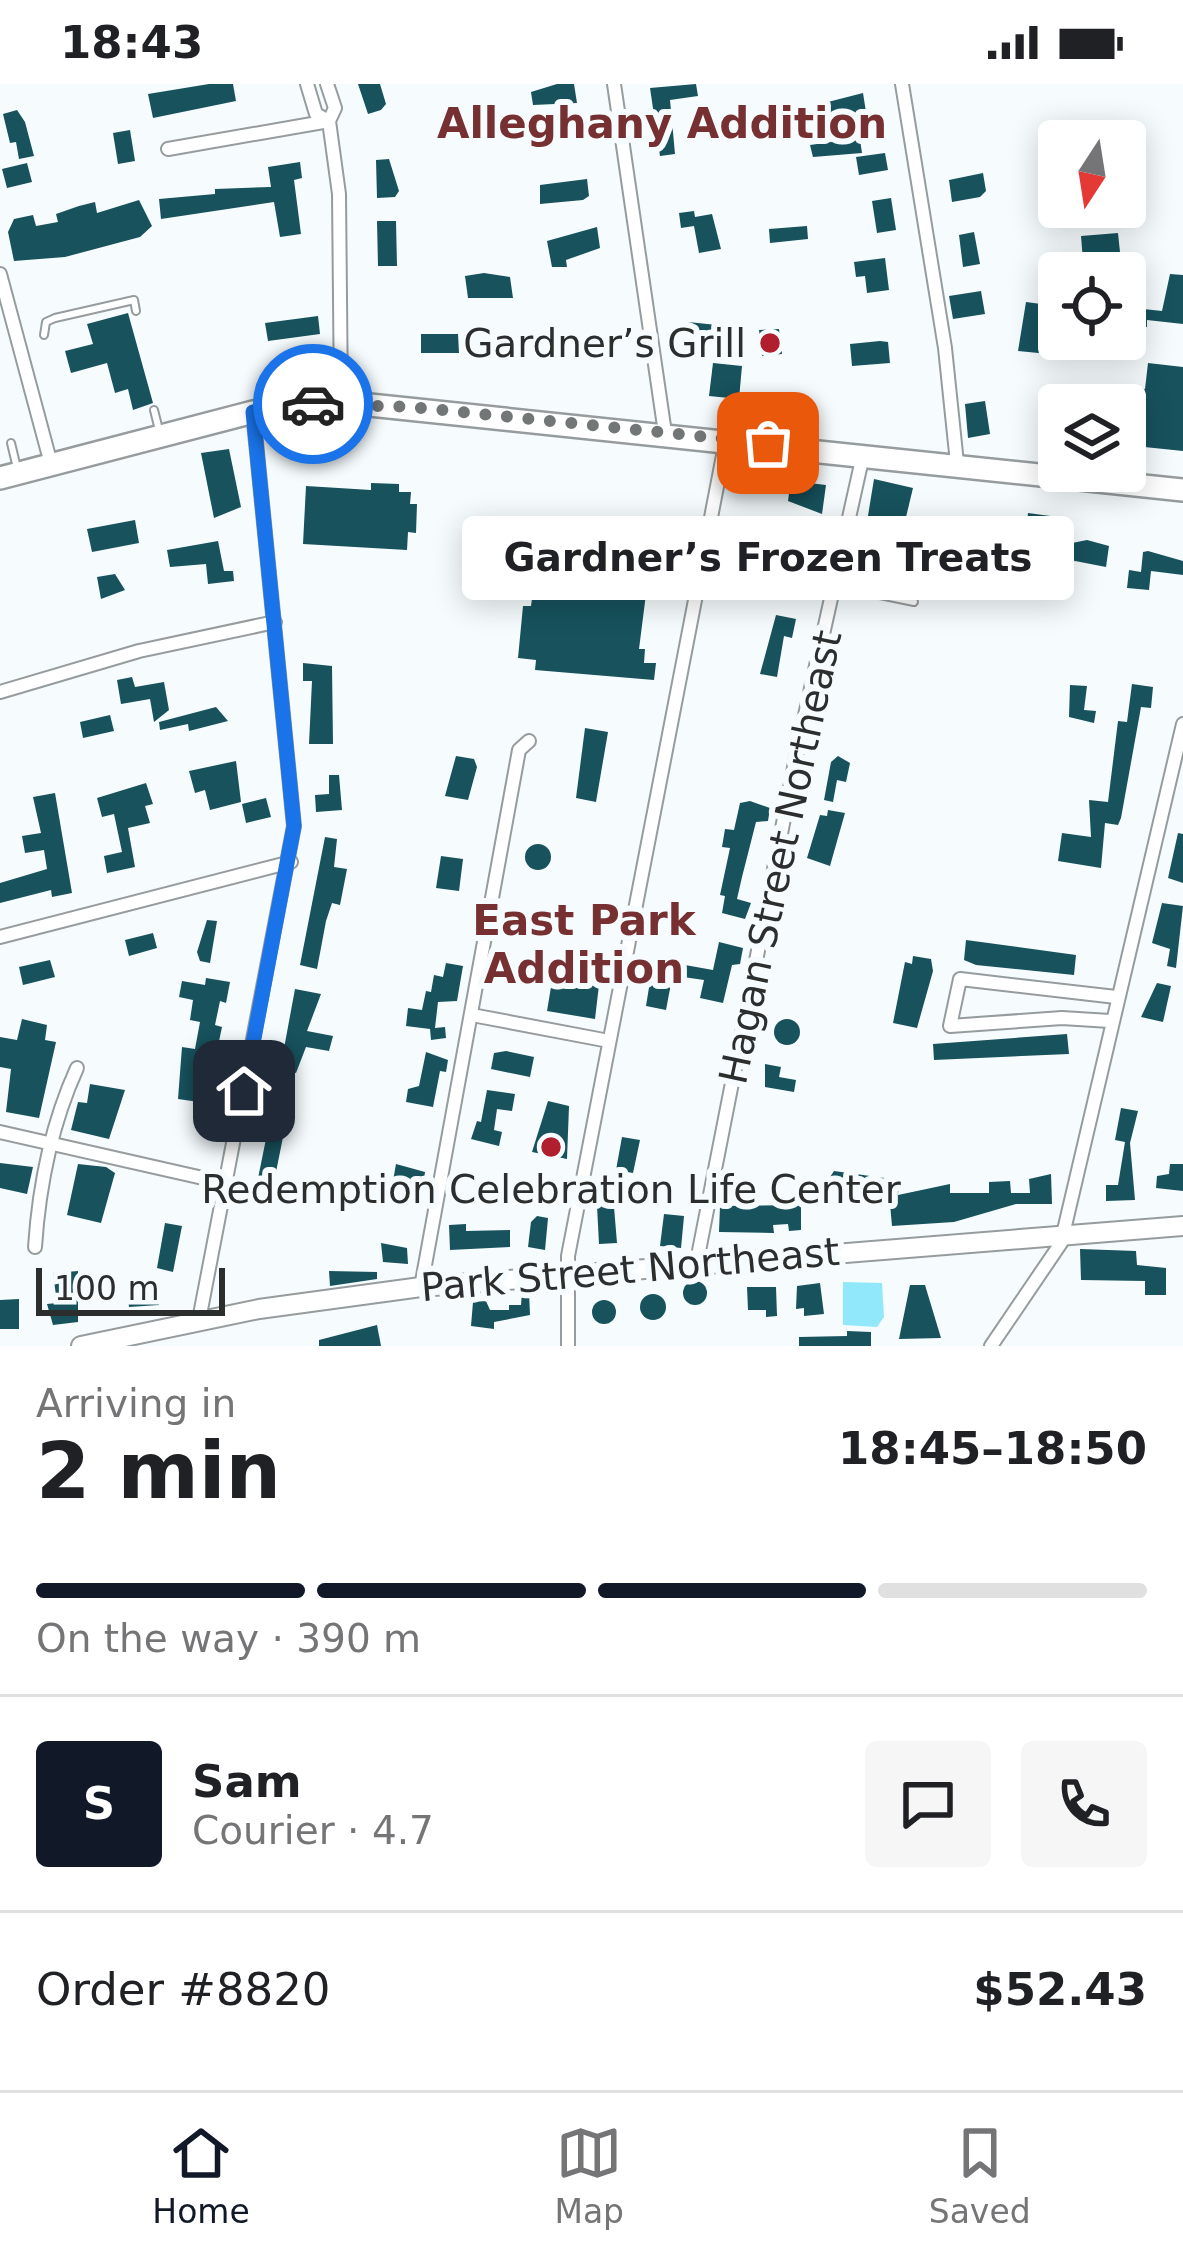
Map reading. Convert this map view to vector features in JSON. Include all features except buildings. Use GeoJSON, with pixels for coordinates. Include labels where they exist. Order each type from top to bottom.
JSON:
{"type":"FeatureCollection","features":[{"type":"Feature","properties":{"kind":"main road"},"geometry":{"type":"LineString","coordinates":[[9,475],[253,412],[341,402],[864,453],[1183,490]]}},
{"type":"Feature","properties":{"kind":"street"},"geometry":{"type":"LineString","coordinates":[[307,84],[316,114],[328,122]]}},
{"type":"Feature","properties":{"kind":"street"},"geometry":{"type":"LineString","coordinates":[[327,84],[335,108],[328,122],[339,194],[341,402]]}},
{"type":"Feature","properties":{"kind":"street"},"geometry":{"type":"LineString","coordinates":[[614,84],[665,433]]}},
{"type":"Feature","properties":{"kind":"street"},"geometry":{"type":"LineString","coordinates":[[902,84],[945,348],[957,463]]}},
{"type":"Feature","properties":{"kind":"street"},"geometry":{"type":"LineString","coordinates":[[168,149],[328,122]]}},
{"type":"Feature","properties":{"kind":"street"},"geometry":{"type":"LineString","coordinates":[[0,274],[51,464]]}},
{"type":"Feature","properties":{"kind":"street"},"geometry":{"type":"LineString","coordinates":[[200,1320],[290,862],[292,773],[253,412]]}},
{"type":"Feature","properties":{"kind":"street"},"geometry":{"type":"LineString","coordinates":[[568,1346],[566,1273],[662,746],[726,439]]}},
{"type":"Feature","properties":{"kind":"street","name":"Hagan Street Northeast"},"geometry":{"type":"LineString","coordinates":[[697,1261],[800,742],[864,453]]}},
{"type":"Feature","properties":{"kind":"street"},"geometry":{"type":"LineString","coordinates":[[0,692],[139,651],[275,622]]}},
{"type":"Feature","properties":{"kind":"street"},"geometry":{"type":"LineString","coordinates":[[991,1346],[1056,1256],[1183,724]]}},
{"type":"Feature","properties":{"kind":"street"},"geometry":{"type":"LineString","coordinates":[[421,1287],[519,749],[529,741]]}},
{"type":"Feature","properties":{"kind":"street"},"geometry":{"type":"LineString","coordinates":[[0,937],[290,862]]}},
{"type":"Feature","properties":{"kind":"street"},"geometry":{"type":"LineString","coordinates":[[1110,1022],[1062,1018],[950,1026],[960,979],[1116,997]]}},
{"type":"Feature","properties":{"kind":"street"},"geometry":{"type":"LineString","coordinates":[[472,1015],[609,1041]]}},
{"type":"Feature","properties":{"kind":"street"},"geometry":{"type":"LineString","coordinates":[[35,1247],[38,1199],[77,1068]]}},
{"type":"Feature","properties":{"kind":"street"},"geometry":{"type":"LineString","coordinates":[[0,1132],[225,1183]]}},
{"type":"Feature","properties":{"kind":"street","name":"Park Street Northeast"},"geometry":{"type":"LineString","coordinates":[[81,1346],[200,1320],[421,1287],[697,1261],[1183,1226]]}},
{"type":"Feature","properties":{"kind":"lane"},"geometry":{"type":"LineString","coordinates":[[44,335],[46,322],[56,318],[134,300],[136,311]]}},
{"type":"Feature","properties":{"kind":"lane"},"geometry":{"type":"LineString","coordinates":[[154,410],[161,435]]}},
{"type":"Feature","properties":{"kind":"lane"},"geometry":{"type":"LineString","coordinates":[[9,475],[10,442]]}},
{"type":"Feature","properties":{"kind":"lane"},"geometry":{"type":"LineString","coordinates":[[836,586],[914,602]]}},
{"type":"Feature","properties":{"kind":"shaded area"},"geometry":{"type":"Polygon","coordinates":[[[843,1282],[882,1283],[884,1317],[877,1327],[843,1325],[843,1282]]]}},
{"type":"Feature","properties":{"kind":"way so far"},"geometry":{"type":"LineString","coordinates":[[313,404],[412,407],[768,443]]}},
{"type":"Feature","properties":{"kind":"place","name":"Gardner’s Grill"},"geometry":{"type":"Point","coordinates":[770,343]}},
{"type":"Feature","properties":{"kind":"place","name":"Gardner’s Frozen Treats"},"geometry":{"type":"Point","coordinates":[768,443]}},
{"type":"Feature","properties":{"kind":"place","name":"Redemption Celebration Life Center"},"geometry":{"type":"Point","coordinates":[551,1147]}},
{"type":"Feature","properties":{"kind":"district","name":"Alleghany Addition"},"geometry":{"type":"Point","coordinates":[662,123]}},
{"type":"Feature","properties":{"kind":"district","name":"East Park Addition"},"geometry":{"type":"Point","coordinates":[584,944]}},
{"type":"Feature","properties":{"kind":"route"},"geometry":{"type":"LineString","coordinates":[[244,1091],[294,826],[253,412],[313,404]]}}]}
